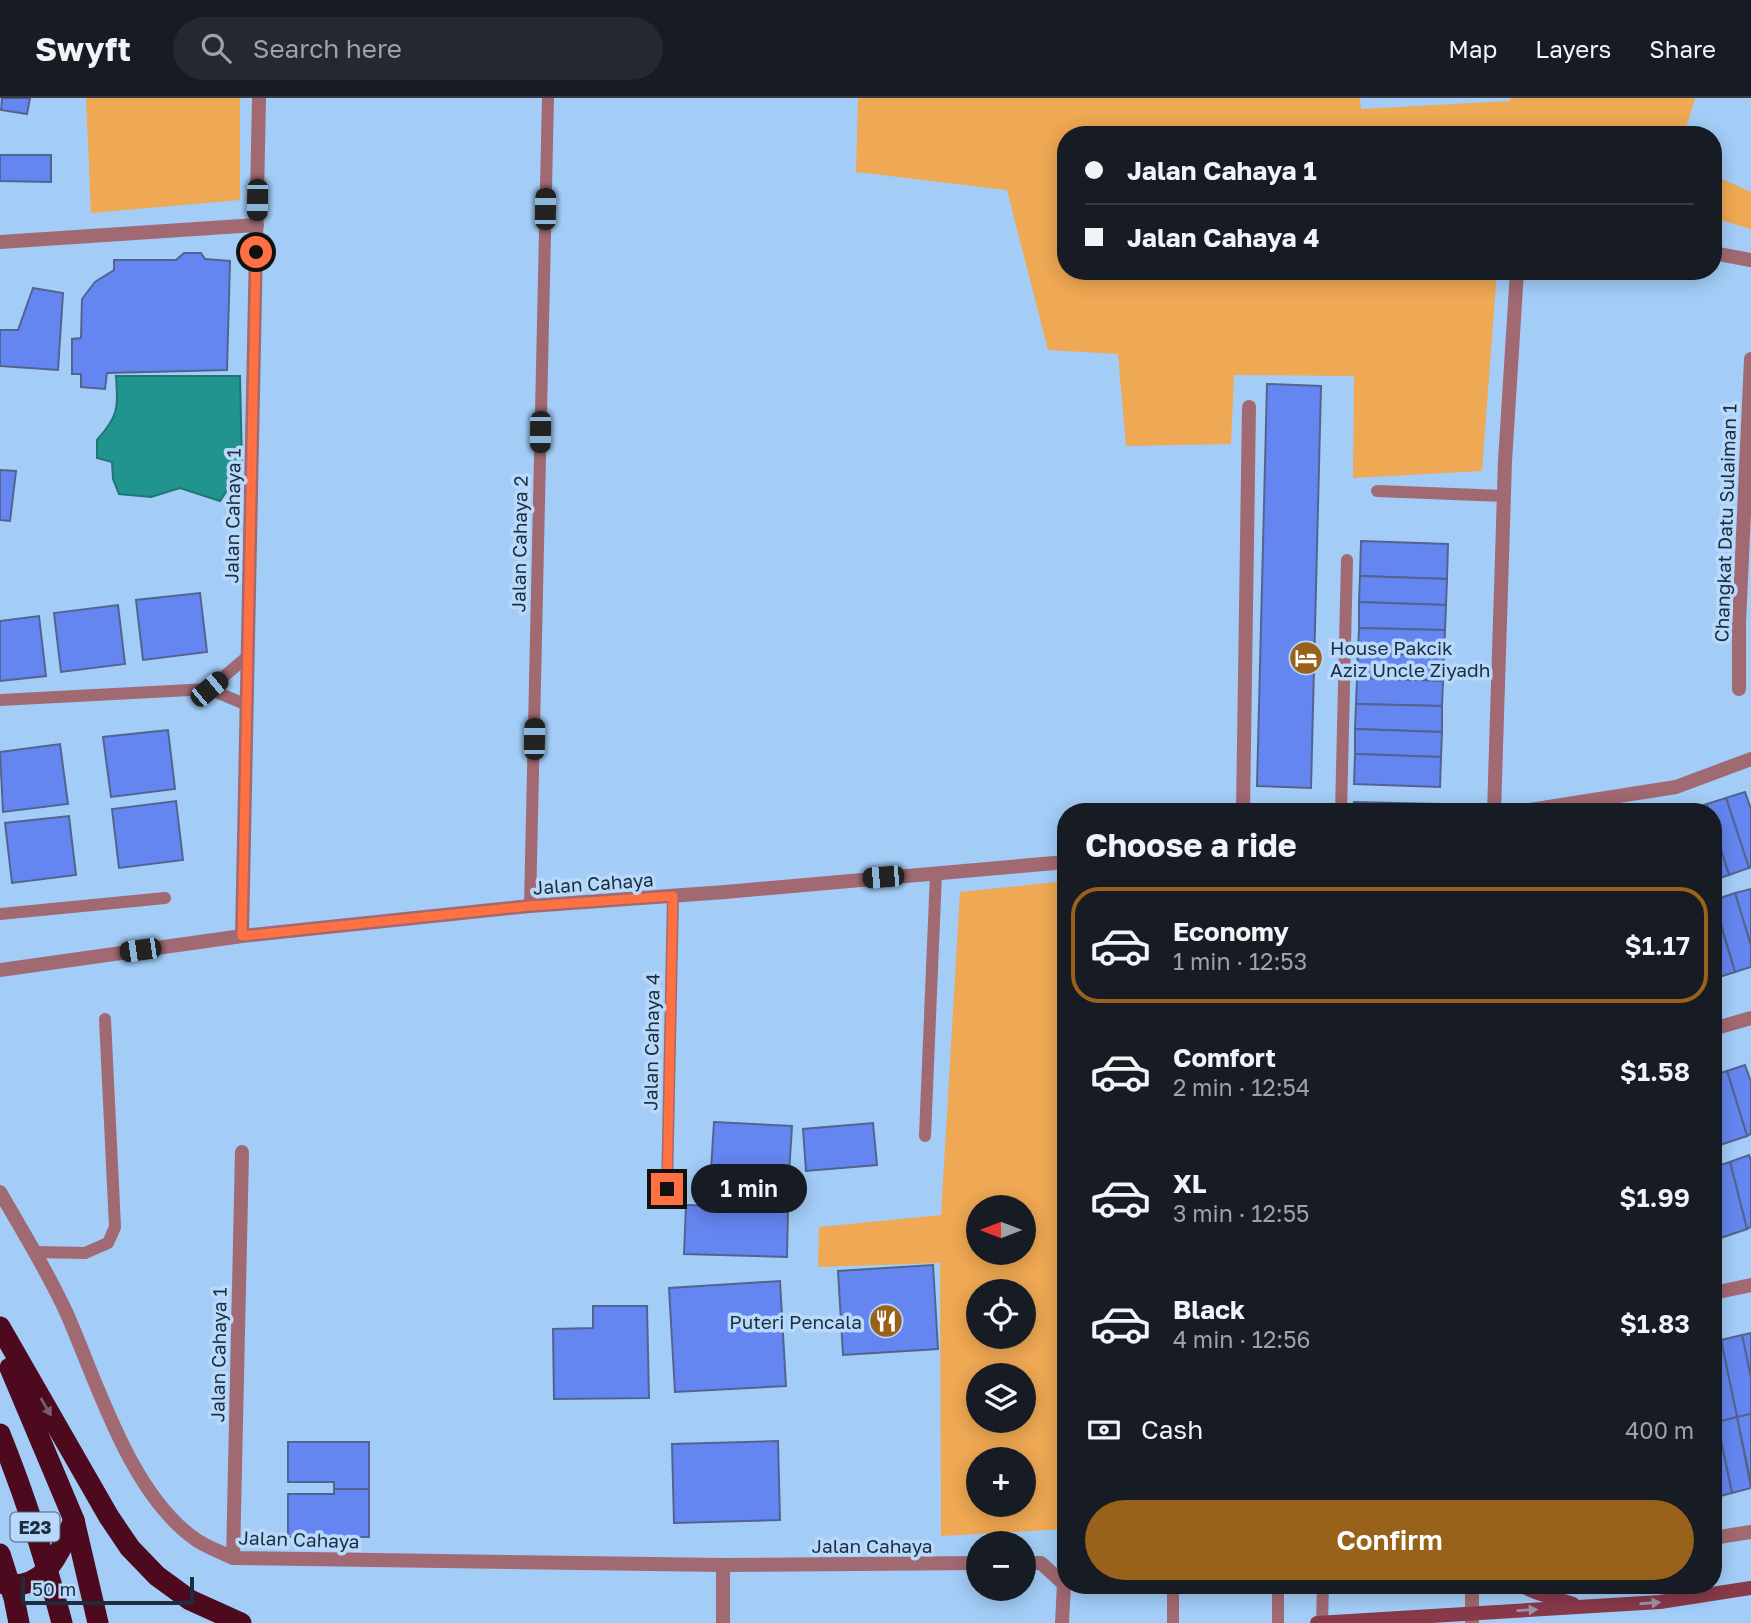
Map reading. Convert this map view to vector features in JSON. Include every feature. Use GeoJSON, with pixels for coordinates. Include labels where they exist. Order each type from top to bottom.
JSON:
{"type":"FeatureCollection","features":[{"type":"Feature","properties":{"kind":"highway"},"geometry":{"type":"LineString","coordinates":[[0,1327],[109,1517],[130,1548],[157,1576],[190,1600],[241,1623]]}},
{"type":"Feature","properties":{"kind":"highway"},"geometry":{"type":"LineString","coordinates":[[0,1344],[74,1520],[98,1623]]}},
{"type":"Feature","properties":{"kind":"highway","name":"E23"},"geometry":{"type":"LineString","coordinates":[[0,1434],[47,1563],[62,1623]]}},
{"type":"Feature","properties":{"kind":"highway"},"geometry":{"type":"LineString","coordinates":[[0,1583],[27,1583],[47,1572],[74,1520]]}},
{"type":"Feature","properties":{"kind":"highway","name":"E23"},"geometry":{"type":"LineString","coordinates":[[0,1554],[19,1623]]}},
{"type":"Feature","properties":{"kind":"main road"},"geometry":{"type":"LineString","coordinates":[[1722,1592],[1751,1588]]}},
{"type":"Feature","properties":{"kind":"main road"},"geometry":{"type":"LineString","coordinates":[[1541,1594],[1582,1607]]}},
{"type":"Feature","properties":{"kind":"main road"},"geometry":{"type":"LineString","coordinates":[[1317,1623],[1472,1618],[1660,1602],[1712,1594]]}},
{"type":"Feature","properties":{"kind":"street","name":"Jalan Cahaya 1"},"geometry":{"type":"LineString","coordinates":[[242,936],[259,98]]}},
{"type":"Feature","properties":{"kind":"street"},"geometry":{"type":"LineString","coordinates":[[0,242],[257,225]]}},
{"type":"Feature","properties":{"kind":"street"},"geometry":{"type":"LineString","coordinates":[[1722,255],[1751,260]]}},
{"type":"Feature","properties":{"kind":"street"},"geometry":{"type":"LineString","coordinates":[[1494,803],[1505,461],[1516,280]]}},
{"type":"Feature","properties":{"kind":"street","name":"Changkat Datu Sulaiman 1"},"geometry":{"type":"LineString","coordinates":[[1739,689],[1739,622],[1751,359]]}},
{"type":"Feature","properties":{"kind":"street"},"geometry":{"type":"LineString","coordinates":[[1243,803],[1249,407]]}},
{"type":"Feature","properties":{"kind":"street"},"geometry":{"type":"LineString","coordinates":[[1574,803],[1676,787],[1751,759]]}},
{"type":"Feature","properties":{"kind":"street","name":"Jalan Cahaya"},"geometry":{"type":"LineString","coordinates":[[0,970],[242,936],[530,906],[1057,863]]}},
{"type":"Feature","properties":{"kind":"street"},"geometry":{"type":"LineString","coordinates":[[1722,1026],[1751,1018]]}},
{"type":"Feature","properties":{"kind":"street","name":"Jalan Cahaya 1"},"geometry":{"type":"LineString","coordinates":[[233,1558],[242,1152]]}},
{"type":"Feature","properties":{"kind":"street","name":"Jalan Cahaya"},"geometry":{"type":"LineString","coordinates":[[0,1192],[65,1311],[143,1484],[173,1520],[196,1540],[233,1558],[723,1565],[966,1563]]}},
{"type":"Feature","properties":{"kind":"street"},"geometry":{"type":"LineString","coordinates":[[1722,1291],[1751,1285]]}},
{"type":"Feature","properties":{"kind":"street"},"geometry":{"type":"LineString","coordinates":[[1722,1537],[1751,1532]]}},
{"type":"Feature","properties":{"kind":"street"},"geometry":{"type":"LineString","coordinates":[[1036,1563],[1041,1563],[1057,1578]]}},
{"type":"Feature","properties":{"kind":"street"},"geometry":{"type":"LineString","coordinates":[[723,1565],[723,1623]]}},
{"type":"Feature","properties":{"kind":"street"},"geometry":{"type":"LineString","coordinates":[[1062,1623],[1063,1594]]}},
{"type":"Feature","properties":{"kind":"street"},"geometry":{"type":"LineString","coordinates":[[1472,1594],[1472,1618]]}},
{"type":"Feature","properties":{"kind":"lane","name":"Jalan Cahaya 2"},"geometry":{"type":"LineString","coordinates":[[530,906],[548,98]]}},
{"type":"Feature","properties":{"kind":"lane"},"geometry":{"type":"LineString","coordinates":[[1377,491],[1504,496]]}},
{"type":"Feature","properties":{"kind":"lane"},"geometry":{"type":"LineString","coordinates":[[1341,803],[1347,560]]}},
{"type":"Feature","properties":{"kind":"lane"},"geometry":{"type":"LineString","coordinates":[[209,689],[248,656]]}},
{"type":"Feature","properties":{"kind":"lane"},"geometry":{"type":"LineString","coordinates":[[0,700],[209,689],[247,705]]}},
{"type":"Feature","properties":{"kind":"lane"},"geometry":{"type":"LineString","coordinates":[[925,1136],[936,873]]}},
{"type":"Feature","properties":{"kind":"lane","name":"Jalan Cahaya 4"},"geometry":{"type":"LineString","coordinates":[[667,1189],[673,896]]}},
{"type":"Feature","properties":{"kind":"lane"},"geometry":{"type":"LineString","coordinates":[[0,914],[165,898]]}},
{"type":"Feature","properties":{"kind":"lane"},"geometry":{"type":"LineString","coordinates":[[35,1252],[85,1253],[108,1243],[115,1227],[105,1019]]}},
{"type":"Feature","properties":{"kind":"lane"},"geometry":{"type":"LineString","coordinates":[[1173,1594],[1173,1623]]}},
{"type":"Feature","properties":{"kind":"lane"},"geometry":{"type":"LineString","coordinates":[[1278,1594],[1278,1623]]}},
{"type":"Feature","properties":{"kind":"lane"},"geometry":{"type":"LineString","coordinates":[[1322,1623],[1323,1594]]}},
{"type":"Feature","properties":{"kind":"shaded area"},"geometry":{"type":"Polygon","coordinates":[[[86,98],[240,98],[240,200],[91,213],[86,98]]]}},
{"type":"Feature","properties":{"kind":"shaded area"},"geometry":{"type":"Polygon","coordinates":[[[858,98],[1360,98],[1361,109],[1509,101],[1511,98],[1695,98],[1687,126],[1057,126],[1057,280],[1496,280],[1482,471],[1353,478],[1354,376],[1234,375],[1231,444],[1126,446],[1118,354],[1048,350],[1007,190],[856,172],[858,98]]]}},
{"type":"Feature","properties":{"kind":"shaded area"},"geometry":{"type":"Polygon","coordinates":[[[1722,179],[1751,192],[1751,229],[1722,221],[1722,179]]]}},
{"type":"Feature","properties":{"kind":"shaded area"},"geometry":{"type":"Polygon","coordinates":[[[116,376],[240,376],[242,467],[220,501],[180,488],[151,497],[119,494],[113,479],[112,462],[97,458],[97,440],[110,424],[116,411],[116,376]]]}},
{"type":"Feature","properties":{"kind":"shaded area"},"geometry":{"type":"Polygon","coordinates":[[[1057,882],[1057,1530],[966,1531],[966,1535],[941,1536],[940,1263],[818,1267],[819,1227],[941,1215],[960,892],[1057,882]]]}},
{"type":"Feature","properties":{"kind":"building"},"geometry":{"type":"Polygon","coordinates":[[[2,98],[30,98],[27,114],[1,110],[2,98]]]}},
{"type":"Feature","properties":{"kind":"building"},"geometry":{"type":"Polygon","coordinates":[[[0,155],[51,155],[51,182],[0,181],[0,155]]]}},
{"type":"Feature","properties":{"kind":"building"},"geometry":{"type":"Polygon","coordinates":[[[184,253],[201,253],[205,259],[230,261],[227,370],[107,373],[105,389],[81,387],[81,374],[72,374],[72,339],[81,338],[82,299],[95,282],[114,270],[114,260],[176,260],[184,253]]]}},
{"type":"Feature","properties":{"kind":"building"},"geometry":{"type":"Polygon","coordinates":[[[33,288],[63,293],[58,370],[0,366],[0,330],[18,330],[33,288]]]}},
{"type":"Feature","properties":{"kind":"building"},"geometry":{"type":"Polygon","coordinates":[[[1267,384],[1321,386],[1311,788],[1257,786],[1267,384]]]}},
{"type":"Feature","properties":{"kind":"building"},"geometry":{"type":"Polygon","coordinates":[[[0,470],[16,471],[10,521],[0,520],[0,470]]]}},
{"type":"Feature","properties":{"kind":"building"},"geometry":{"type":"Polygon","coordinates":[[[1361,541],[1448,544],[1447,579],[1360,576],[1361,541]]]}},
{"type":"Feature","properties":{"kind":"building"},"geometry":{"type":"Polygon","coordinates":[[[1360,576],[1447,579],[1446,605],[1359,602],[1360,576]]]}},
{"type":"Feature","properties":{"kind":"building"},"geometry":{"type":"Polygon","coordinates":[[[200,593],[207,652],[143,660],[136,600],[200,593]]]}},
{"type":"Feature","properties":{"kind":"building"},"geometry":{"type":"Polygon","coordinates":[[[1359,602],[1446,605],[1445,630],[1359,628],[1359,602]]]}},
{"type":"Feature","properties":{"kind":"building"},"geometry":{"type":"Polygon","coordinates":[[[118,605],[125,664],[61,672],[54,613],[118,605]]]}},
{"type":"Feature","properties":{"kind":"building"},"geometry":{"type":"Polygon","coordinates":[[[39,616],[46,676],[0,681],[0,621],[39,616]]]}},
{"type":"Feature","properties":{"kind":"building"},"geometry":{"type":"Polygon","coordinates":[[[1359,628],[1445,630],[1444,656],[1358,653],[1359,628]]]}},
{"type":"Feature","properties":{"kind":"building"},"geometry":{"type":"Polygon","coordinates":[[[1358,653],[1444,656],[1443,681],[1357,678],[1358,653]]]}},
{"type":"Feature","properties":{"kind":"building"},"geometry":{"type":"Polygon","coordinates":[[[1357,678],[1443,681],[1442,706],[1356,704],[1357,678]]]}},
{"type":"Feature","properties":{"kind":"building"},"geometry":{"type":"Polygon","coordinates":[[[1356,704],[1442,706],[1442,732],[1355,729],[1356,704]]]}},
{"type":"Feature","properties":{"kind":"building"},"geometry":{"type":"Polygon","coordinates":[[[1355,729],[1442,732],[1441,757],[1355,754],[1355,729]]]}},
{"type":"Feature","properties":{"kind":"building"},"geometry":{"type":"Polygon","coordinates":[[[168,730],[175,789],[111,797],[103,737],[168,730]]]}},
{"type":"Feature","properties":{"kind":"building"},"geometry":{"type":"Polygon","coordinates":[[[60,744],[68,804],[3,812],[0,752],[60,744]]]}},
{"type":"Feature","properties":{"kind":"building"},"geometry":{"type":"Polygon","coordinates":[[[1355,754],[1441,757],[1440,787],[1354,784],[1355,754]]]}},
{"type":"Feature","properties":{"kind":"building"},"geometry":{"type":"Polygon","coordinates":[[[1745,792],[1751,809],[1749,868],[1726,798],[1745,792]]]}},
{"type":"Feature","properties":{"kind":"building"},"geometry":{"type":"Polygon","coordinates":[[[1726,798],[1749,868],[1729,875],[1722,853],[1722,803],[1710,803],[1726,798]]]}},
{"type":"Feature","properties":{"kind":"building"},"geometry":{"type":"Polygon","coordinates":[[[176,801],[183,860],[119,868],[112,809],[176,801]]]}},
{"type":"Feature","properties":{"kind":"building"},"geometry":{"type":"Polygon","coordinates":[[[69,816],[76,875],[12,883],[5,823],[69,816]]]}},
{"type":"Feature","properties":{"kind":"building"},"geometry":{"type":"Polygon","coordinates":[[[1722,853],[1729,875],[1722,877],[1722,853]]]}},
{"type":"Feature","properties":{"kind":"building"},"geometry":{"type":"Polygon","coordinates":[[[1751,889],[1751,946],[1735,893],[1751,889]]]}},
{"type":"Feature","properties":{"kind":"building"},"geometry":{"type":"Polygon","coordinates":[[[1735,893],[1751,946],[1751,967],[1735,972],[1722,927],[1722,897],[1735,893]]]}},
{"type":"Feature","properties":{"kind":"building"},"geometry":{"type":"Polygon","coordinates":[[[1722,929],[1735,972],[1722,976],[1722,929]]]}},
{"type":"Feature","properties":{"kind":"building"},"geometry":{"type":"Polygon","coordinates":[[[1745,1065],[1751,1082],[1751,1134],[1747,1136],[1727,1071],[1745,1065]]]}},
{"type":"Feature","properties":{"kind":"building"},"geometry":{"type":"Polygon","coordinates":[[[1727,1071],[1747,1136],[1722,1144],[1722,1072],[1727,1071]]]}},
{"type":"Feature","properties":{"kind":"building"},"geometry":{"type":"Polygon","coordinates":[[[714,1122],[792,1126],[789,1174],[711,1170],[714,1122]]]}},
{"type":"Feature","properties":{"kind":"building"},"geometry":{"type":"Polygon","coordinates":[[[873,1123],[877,1165],[806,1171],[803,1129],[873,1123]]]}},
{"type":"Feature","properties":{"kind":"building"},"geometry":{"type":"Polygon","coordinates":[[[1749,1155],[1751,1227],[1747,1229],[1730,1162],[1749,1155]]]}},
{"type":"Feature","properties":{"kind":"building"},"geometry":{"type":"Polygon","coordinates":[[[1730,1162],[1747,1229],[1722,1238],[1722,1164],[1730,1162]]]}},
{"type":"Feature","properties":{"kind":"building"},"geometry":{"type":"Polygon","coordinates":[[[686,1205],[788,1208],[787,1257],[684,1254],[686,1205]]]}},
{"type":"Feature","properties":{"kind":"building"},"geometry":{"type":"Polygon","coordinates":[[[933,1265],[938,1349],[843,1355],[838,1271],[933,1265]]]}},
{"type":"Feature","properties":{"kind":"building"},"geometry":{"type":"Polygon","coordinates":[[[780,1281],[786,1386],[675,1392],[669,1288],[780,1281]]]}},
{"type":"Feature","properties":{"kind":"building"},"geometry":{"type":"Polygon","coordinates":[[[593,1306],[647,1306],[649,1398],[554,1399],[553,1329],[593,1328],[593,1306]]]}},
{"type":"Feature","properties":{"kind":"building"},"geometry":{"type":"Polygon","coordinates":[[[1751,1333],[1751,1378],[1742,1335],[1751,1333]]]}},
{"type":"Feature","properties":{"kind":"building"},"geometry":{"type":"Polygon","coordinates":[[[1742,1335],[1751,1378],[1751,1414],[1737,1417],[1722,1340],[1742,1335]]]}},
{"type":"Feature","properties":{"kind":"building"},"geometry":{"type":"Polygon","coordinates":[[[1722,1345],[1737,1417],[1722,1421],[1722,1345]]]}},
{"type":"Feature","properties":{"kind":"building"},"geometry":{"type":"Polygon","coordinates":[[[1751,1414],[1751,1483],[1737,1417],[1751,1414]]]}},
{"type":"Feature","properties":{"kind":"building"},"geometry":{"type":"Polygon","coordinates":[[[1737,1417],[1751,1488],[1732,1493],[1722,1446],[1722,1421],[1737,1417]]]}},
{"type":"Feature","properties":{"kind":"building"},"geometry":{"type":"Polygon","coordinates":[[[778,1441],[780,1520],[674,1523],[672,1444],[778,1441]]]}},
{"type":"Feature","properties":{"kind":"building"},"geometry":{"type":"Polygon","coordinates":[[[288,1442],[369,1442],[369,1489],[334,1489],[334,1482],[288,1482],[288,1442]]]}},
{"type":"Feature","properties":{"kind":"building"},"geometry":{"type":"Polygon","coordinates":[[[1722,1446],[1732,1493],[1722,1496],[1722,1446]]]}},
{"type":"Feature","properties":{"kind":"building"},"geometry":{"type":"Polygon","coordinates":[[[334,1489],[369,1489],[369,1537],[288,1537],[288,1494],[334,1494],[334,1489]]]}},
{"type":"Feature","properties":{"kind":"place","name":"House Pakcik Aziz Uncle Ziyadh"},"geometry":{"type":"Point","coordinates":[1306,658]}},
{"type":"Feature","properties":{"kind":"place","name":"Puteri Pencala"},"geometry":{"type":"Point","coordinates":[886,1321]}},
{"type":"Feature","properties":{"kind":"route"},"geometry":{"type":"LineString","coordinates":[[256,252],[242,936],[530,906],[673,896],[667,1189]]}}]}
